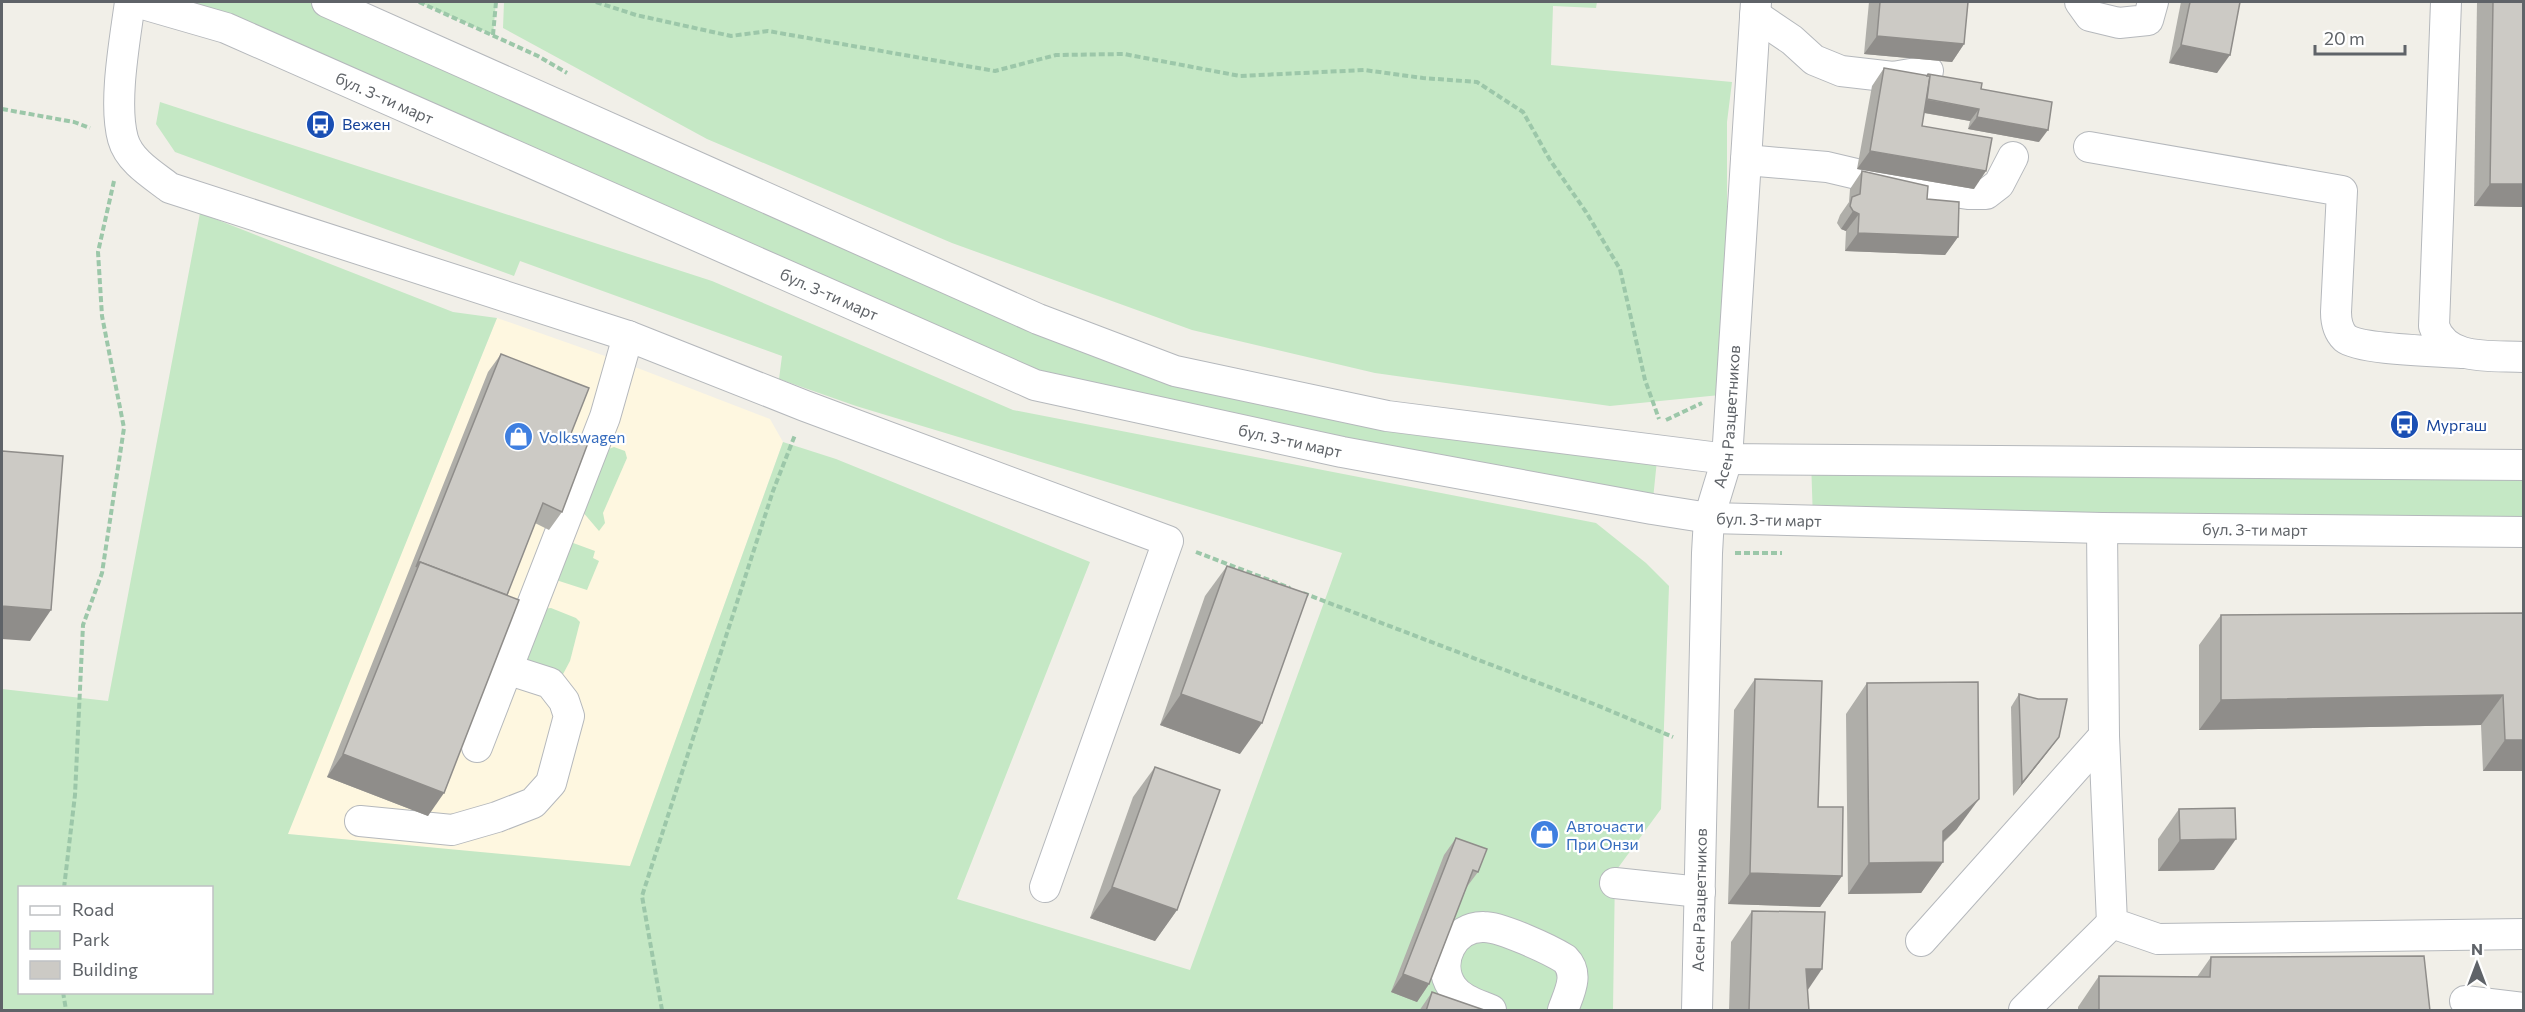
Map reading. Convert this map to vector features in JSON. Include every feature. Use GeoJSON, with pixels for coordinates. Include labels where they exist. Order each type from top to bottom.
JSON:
{"type":"FeatureCollection","features":[{"type":"Feature","properties":{"kind":"street"},"geometry":{"type":"LineString","coordinates":[[130,2],[119,101],[123,141],[141,166],[170,188],[628,336],[806,406],[1168,541],[1045,887]]}},
{"type":"Feature","properties":{"kind":"street","name":"бул. 3-ти март"},"geometry":{"type":"LineString","coordinates":[[136,2],[226,28],[1035,385],[1342,452],[1709,518],[2102,528],[2523,532]]}},
{"type":"Feature","properties":{"kind":"street"},"geometry":{"type":"LineString","coordinates":[[327,2],[1038,319],[1175,371],[1387,416],[1727,459],[2523,465]]}},
{"type":"Feature","properties":{"kind":"street"},"geometry":{"type":"LineString","coordinates":[[2080,2],[2090,16],[2119,23],[2148,20],[2153,2]]}},
{"type":"Feature","properties":{"kind":"street"},"geometry":{"type":"LineString","coordinates":[[2446,2],[2434,326],[2443,344],[2462,352]]}},
{"type":"Feature","properties":{"kind":"street"},"geometry":{"type":"LineString","coordinates":[[1756,8],[1814,60],[1841,71],[1893,77],[1928,71]]}},
{"type":"Feature","properties":{"kind":"street","name":"Асен Разцветников"},"geometry":{"type":"LineString","coordinates":[[1697,1011],[1709,518],[1727,459],[1756,8]]}},
{"type":"Feature","properties":{"kind":"street"},"geometry":{"type":"LineString","coordinates":[[2089,147],[2342,191],[2336,312],[2339,330],[2345,338],[2363,345],[2523,357]]}},
{"type":"Feature","properties":{"kind":"street"},"geometry":{"type":"LineString","coordinates":[[1746,160],[1827,167],[1899,184],[1968,194],[1986,194],[1999,184],[2013,157]]}},
{"type":"Feature","properties":{"kind":"street"},"geometry":{"type":"LineString","coordinates":[[477,747],[498,666],[605,417],[628,336]]}},
{"type":"Feature","properties":{"kind":"street"},"geometry":{"type":"LineString","coordinates":[[2024,1011],[2112,923],[2104,736],[2102,528]]}},
{"type":"Feature","properties":{"kind":"street"},"geometry":{"type":"LineString","coordinates":[[360,821],[452,830],[497,817],[533,803],[551,783],[569,716],[564,701],[550,683],[498,666]]}},
{"type":"Feature","properties":{"kind":"street"},"geometry":{"type":"LineString","coordinates":[[1921,941],[2104,736]]}},
{"type":"Feature","properties":{"kind":"street"},"geometry":{"type":"LineString","coordinates":[[1615,883],[1700,892]]}},
{"type":"Feature","properties":{"kind":"street"},"geometry":{"type":"LineString","coordinates":[[2112,923],[2158,939],[2523,934]]}},
{"type":"Feature","properties":{"kind":"street"},"geometry":{"type":"LineString","coordinates":[[1491,1011],[1460,996],[1447,977],[1446,955],[1450,945],[1466,931],[1475,927],[1496,929],[1565,958],[1570,964],[1574,977],[1563,1011]]}},
{"type":"Feature","properties":{"kind":"street"},"geometry":{"type":"LineString","coordinates":[[2465,1001],[2523,1008]]}},
{"type":"Feature","properties":{"kind":"path"},"geometry":{"type":"LineString","coordinates":[[419,2],[538,56],[568,74]]}},
{"type":"Feature","properties":{"kind":"path"},"geometry":{"type":"LineString","coordinates":[[493,36],[496,2]]}},
{"type":"Feature","properties":{"kind":"path"},"geometry":{"type":"LineString","coordinates":[[596,2],[636,15],[731,36],[768,31],[995,71],[1056,55],[1124,54],[1240,76],[1364,70],[1477,82],[1523,112],[1550,160],[1586,212],[1620,269],[1645,380],[1660,423]]}},
{"type":"Feature","properties":{"kind":"path"},"geometry":{"type":"LineString","coordinates":[[2,109],[74,122],[123,141],[98,252],[102,316],[124,428],[102,573],[82,625],[75,795],[64,886]]}},
{"type":"Feature","properties":{"kind":"path"},"geometry":{"type":"LineString","coordinates":[[1648,422],[1660,423],[1701,403],[1730,403]]}},
{"type":"Feature","properties":{"kind":"path"},"geometry":{"type":"LineString","coordinates":[[662,1011],[642,896],[773,491],[806,406]]}},
{"type":"Feature","properties":{"kind":"path"},"geometry":{"type":"LineString","coordinates":[[1168,541],[1594,704],[1703,749]]}},
{"type":"Feature","properties":{"kind":"path"},"geometry":{"type":"LineString","coordinates":[[63,994],[66,1011]]}},
{"type":"Feature","properties":{"kind":"shaded area"},"geometry":{"type":"Polygon","coordinates":[[[497,318],[622,362],[770,419],[783,442],[630,867],[287,834],[497,318]]]}},
{"type":"Feature","properties":{"kind":"green space"},"geometry":{"type":"Polygon","coordinates":[[[180,2],[327,2],[1175,371],[1658,450],[1652,509],[1035,385],[180,2]]]}},
{"type":"Feature","properties":{"kind":"green space"},"geometry":{"type":"Polygon","coordinates":[[[419,2],[496,2],[493,35],[419,2]]]}},
{"type":"Feature","properties":{"kind":"green space"},"geometry":{"type":"Polygon","coordinates":[[[504,2],[1597,2],[1596,8],[1553,6],[1551,65],[1732,82],[1727,122],[1727,252],[1720,395],[1610,406],[1375,373],[1192,330],[952,243],[707,139],[503,28],[504,2]]]}},
{"type":"Feature","properties":{"kind":"green space"},"geometry":{"type":"Polygon","coordinates":[[[160,102],[712,281],[1013,410],[1596,523],[1646,563],[1669,586],[1661,809],[1615,872],[1613,1010],[2,1010],[2,689],[108,701],[200,213],[453,312],[497,318],[288,834],[630,866],[783,442],[836,459],[1090,562],[957,899],[1190,970],[1342,553],[856,406],[779,379],[782,356],[520,261],[514,276],[175,152],[156,124],[160,102]]]}},
{"type":"Feature","properties":{"kind":"green space"},"geometry":{"type":"Polygon","coordinates":[[[614,447],[625,451],[627,458],[603,513],[605,523],[599,531],[576,504],[597,453],[614,447]]]}},
{"type":"Feature","properties":{"kind":"green space"},"geometry":{"type":"Polygon","coordinates":[[[1811,460],[2523,464],[2523,532],[1813,520],[1811,460]]]}},
{"type":"Feature","properties":{"kind":"green space"},"geometry":{"type":"Polygon","coordinates":[[[565,540],[595,551],[593,558],[599,561],[587,590],[556,580],[565,540]]]}},
{"type":"Feature","properties":{"kind":"green space"},"geometry":{"type":"Polygon","coordinates":[[[551,608],[576,618],[580,622],[570,661],[562,676],[527,666],[524,646],[540,609],[551,608]]]}},
{"type":"Feature","properties":{"kind":"building"},"geometry":{"type":"Polygon","coordinates":[[[1880,2],[1968,2],[1964,44],[1877,36],[1880,2]]]}},
{"type":"Feature","properties":{"kind":"building"},"geometry":{"type":"Polygon","coordinates":[[[2190,2],[2240,2],[2230,55],[2181,45],[2190,2]]]}},
{"type":"Feature","properties":{"kind":"building"},"geometry":{"type":"Polygon","coordinates":[[[2493,2],[2523,2],[2523,184],[2490,184],[2493,2]]]}},
{"type":"Feature","properties":{"kind":"building"},"geometry":{"type":"Polygon","coordinates":[[[1884,68],[1930,76],[1922,126],[1992,138],[1986,171],[1870,151],[1884,68]]]}},
{"type":"Feature","properties":{"kind":"building"},"geometry":{"type":"Polygon","coordinates":[[[1928,74],[1982,83],[1981,89],[2052,102],[2048,130],[1977,117],[1979,109],[1927,99],[1930,76],[1927,76],[1928,74]]]}},
{"type":"Feature","properties":{"kind":"building"},"geometry":{"type":"Polygon","coordinates":[[[1862,171],[1928,186],[1927,199],[1959,202],[1958,237],[1858,233],[1859,214],[1850,206],[1852,197],[1860,194],[1862,171]]]}},
{"type":"Feature","properties":{"kind":"building"},"geometry":{"type":"Polygon","coordinates":[[[501,354],[589,388],[570,436],[588,443],[562,512],[543,503],[507,595],[420,562],[416,567],[501,354]]]}},
{"type":"Feature","properties":{"kind":"building"},"geometry":{"type":"Polygon","coordinates":[[[2,451],[63,456],[51,610],[2,606],[2,451]]]}},
{"type":"Feature","properties":{"kind":"building"},"geometry":{"type":"Polygon","coordinates":[[[420,562],[519,600],[444,793],[343,754],[420,562]]]}},
{"type":"Feature","properties":{"kind":"building"},"geometry":{"type":"Polygon","coordinates":[[[1227,566],[1308,594],[1262,723],[1181,694],[1227,566]]]}},
{"type":"Feature","properties":{"kind":"building"},"geometry":{"type":"Polygon","coordinates":[[[2523,613],[2523,740],[2505,740],[2503,695],[2221,700],[2221,615],[2523,613]]]}},
{"type":"Feature","properties":{"kind":"building"},"geometry":{"type":"Polygon","coordinates":[[[1755,679],[1822,681],[1818,807],[1843,807],[1842,876],[1750,873],[1755,679]]]}},
{"type":"Feature","properties":{"kind":"building"},"geometry":{"type":"Polygon","coordinates":[[[1978,682],[1979,799],[1943,831],[1943,862],[1869,863],[1867,683],[1978,682]]]}},
{"type":"Feature","properties":{"kind":"building"},"geometry":{"type":"Polygon","coordinates":[[[2019,694],[2038,699],[2067,699],[2059,737],[2022,783],[2019,694]]]}},
{"type":"Feature","properties":{"kind":"building"},"geometry":{"type":"Polygon","coordinates":[[[1155,767],[1220,790],[1177,910],[1112,887],[1155,767]]]}},
{"type":"Feature","properties":{"kind":"building"},"geometry":{"type":"Polygon","coordinates":[[[2235,808],[2236,839],[2180,840],[2179,809],[2235,808]]]}},
{"type":"Feature","properties":{"kind":"building"},"geometry":{"type":"Polygon","coordinates":[[[1456,838],[1487,849],[1478,872],[1473,870],[1429,984],[1403,974],[1456,838]]]}},
{"type":"Feature","properties":{"kind":"building"},"geometry":{"type":"Polygon","coordinates":[[[1752,911],[1825,912],[1822,969],[1806,969],[1809,1011],[1749,1011],[1752,911]]]}},
{"type":"Feature","properties":{"kind":"building"},"geometry":{"type":"Polygon","coordinates":[[[2424,956],[2430,1011],[2099,1011],[2099,976],[2210,977],[2211,957],[2424,956]]]}},
{"type":"Feature","properties":{"kind":"building"},"geometry":{"type":"Polygon","coordinates":[[[1432,992],[1487,1011],[1426,1011],[1432,992]]]}},
{"type":"Feature","properties":{"kind":"place","name":"Вежен"},"geometry":{"type":"Point","coordinates":[321,124]}},
{"type":"Feature","properties":{"kind":"place","name":"Мургаш"},"geometry":{"type":"Point","coordinates":[2405,425]}},
{"type":"Feature","properties":{"kind":"place","name":"Volkswagen"},"geometry":{"type":"Point","coordinates":[518,437]}},
{"type":"Feature","properties":{"kind":"place","name":"Авточасти При Онзи"},"geometry":{"type":"Point","coordinates":[1545,835]}}]}
